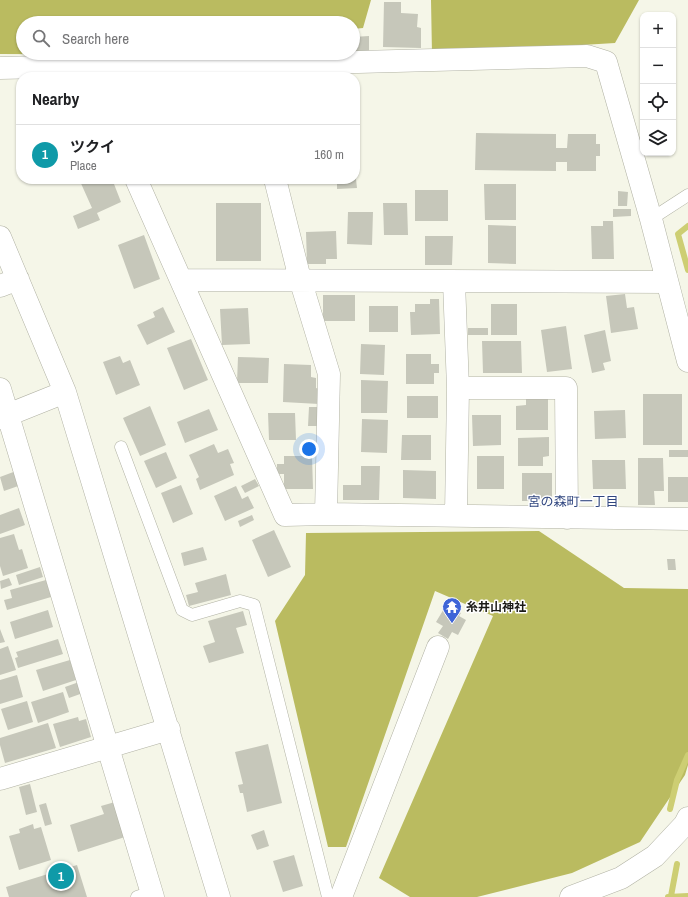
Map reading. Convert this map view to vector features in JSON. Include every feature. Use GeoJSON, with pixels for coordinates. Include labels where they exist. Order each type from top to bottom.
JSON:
{"type":"FeatureCollection","features":[{"type":"Feature","properties":{"kind":"street"},"geometry":{"type":"LineString","coordinates":[[0,68],[88,72],[249,71],[587,56],[606,62],[651,219],[688,361]]}},
{"type":"Feature","properties":{"kind":"street"},"geometry":{"type":"LineString","coordinates":[[138,184],[285,515],[456,515],[688,519]]}},
{"type":"Feature","properties":{"kind":"street"},"geometry":{"type":"LineString","coordinates":[[276,184],[300,279],[329,374],[326,514]]}},
{"type":"Feature","properties":{"kind":"street"},"geometry":{"type":"LineString","coordinates":[[0,237],[9,283],[65,392],[219,897]]}},
{"type":"Feature","properties":{"kind":"street"},"geometry":{"type":"LineString","coordinates":[[182,280],[300,279],[454,282],[667,282]]}},
{"type":"Feature","properties":{"kind":"street"},"geometry":{"type":"LineString","coordinates":[[454,282],[458,388],[456,515]]}},
{"type":"Feature","properties":{"kind":"street"},"geometry":{"type":"LineString","coordinates":[[458,388],[566,388],[568,518]]}},
{"type":"Feature","properties":{"kind":"street"},"geometry":{"type":"LineString","coordinates":[[0,390],[4,416],[108,747],[147,895]]}},
{"type":"Feature","properties":{"kind":"street"},"geometry":{"type":"LineString","coordinates":[[4,416],[65,392]]}},
{"type":"Feature","properties":{"kind":"street"},"geometry":{"type":"LineString","coordinates":[[341,897],[438,647]]}},
{"type":"Feature","properties":{"kind":"street"},"geometry":{"type":"LineString","coordinates":[[0,779],[169,729]]}},
{"type":"Feature","properties":{"kind":"street"},"geometry":{"type":"LineString","coordinates":[[571,897],[621,878],[654,856],[685,824],[688,818]]}},
{"type":"Feature","properties":{"kind":"lane"},"geometry":{"type":"LineString","coordinates":[[651,219],[688,195]]}},
{"type":"Feature","properties":{"kind":"lane"},"geometry":{"type":"LineString","coordinates":[[121,447],[182,610],[192,615],[240,601],[254,605],[328,897]]}},
{"type":"Feature","properties":{"kind":"shaded area"},"geometry":{"type":"Polygon","coordinates":[[[0,0],[371,0],[363,28],[360,28],[360,16],[16,16],[16,54],[0,54],[0,0]]]}},
{"type":"Feature","properties":{"kind":"shaded area"},"geometry":{"type":"Polygon","coordinates":[[[431,0],[639,0],[615,43],[432,54],[431,0]]]}},
{"type":"Feature","properties":{"kind":"shaded area"},"geometry":{"type":"Polygon","coordinates":[[[539,531],[624,588],[688,589],[688,765],[685,775],[640,842],[572,873],[477,897],[410,897],[379,878],[493,616],[435,591],[346,847],[328,847],[275,621],[305,575],[306,533],[539,531]]]}},
{"type":"Feature","properties":{"kind":"building"},"geometry":{"type":"Polygon","coordinates":[[[384,2],[401,2],[401,13],[418,14],[417,27],[421,28],[421,48],[383,47],[384,2]]]}},
{"type":"Feature","properties":{"kind":"building"},"geometry":{"type":"Polygon","coordinates":[[[369,36],[369,52],[360,52],[360,37],[369,36]]]}},
{"type":"Feature","properties":{"kind":"building"},"geometry":{"type":"Polygon","coordinates":[[[476,133],[556,134],[556,148],[567,148],[568,134],[596,134],[596,144],[600,144],[600,156],[596,156],[596,171],[567,171],[567,162],[556,162],[556,171],[475,170],[476,133]]]}},
{"type":"Feature","properties":{"kind":"building"},"geometry":{"type":"Polygon","coordinates":[[[81,184],[114,184],[121,202],[97,213],[100,220],[78,229],[73,216],[92,208],[81,184]]]}},
{"type":"Feature","properties":{"kind":"building"},"geometry":{"type":"Polygon","coordinates":[[[337,184],[357,184],[357,188],[337,189],[337,184]]]}},
{"type":"Feature","properties":{"kind":"building"},"geometry":{"type":"Polygon","coordinates":[[[484,184],[516,184],[516,220],[485,220],[484,184]]]}},
{"type":"Feature","properties":{"kind":"building"},"geometry":{"type":"Polygon","coordinates":[[[415,190],[448,190],[448,221],[415,221],[415,190]]]}},
{"type":"Feature","properties":{"kind":"building"},"geometry":{"type":"Polygon","coordinates":[[[618,191],[628,192],[627,206],[618,206],[618,191]]]}},
{"type":"Feature","properties":{"kind":"building"},"geometry":{"type":"Polygon","coordinates":[[[216,203],[261,203],[261,261],[216,261],[216,203]]]}},
{"type":"Feature","properties":{"kind":"building"},"geometry":{"type":"Polygon","coordinates":[[[383,203],[407,203],[408,235],[384,235],[383,203]]]}},
{"type":"Feature","properties":{"kind":"building"},"geometry":{"type":"Polygon","coordinates":[[[613,209],[631,209],[631,216],[613,217],[613,209]]]}},
{"type":"Feature","properties":{"kind":"building"},"geometry":{"type":"Polygon","coordinates":[[[348,212],[373,212],[372,245],[347,244],[348,212]]]}},
{"type":"Feature","properties":{"kind":"building"},"geometry":{"type":"Polygon","coordinates":[[[603,221],[613,221],[614,259],[592,259],[591,226],[603,226],[603,221]]]}},
{"type":"Feature","properties":{"kind":"building"},"geometry":{"type":"Polygon","coordinates":[[[488,225],[516,226],[516,264],[488,263],[488,225]]]}},
{"type":"Feature","properties":{"kind":"building"},"geometry":{"type":"Polygon","coordinates":[[[336,231],[337,259],[326,259],[326,264],[307,264],[306,232],[336,231]]]}},
{"type":"Feature","properties":{"kind":"building"},"geometry":{"type":"Polygon","coordinates":[[[144,235],[160,279],[134,289],[118,245],[144,235]]]}},
{"type":"Feature","properties":{"kind":"building"},"geometry":{"type":"Polygon","coordinates":[[[425,236],[453,236],[452,265],[425,265],[425,236]]]}},
{"type":"Feature","properties":{"kind":"building"},"geometry":{"type":"Polygon","coordinates":[[[625,294],[627,308],[634,307],[638,329],[611,333],[606,296],[625,294]]]}},
{"type":"Feature","properties":{"kind":"building"},"geometry":{"type":"Polygon","coordinates":[[[323,295],[355,295],[355,321],[323,321],[323,295]]]}},
{"type":"Feature","properties":{"kind":"building"},"geometry":{"type":"Polygon","coordinates":[[[430,299],[439,299],[440,334],[411,335],[410,312],[415,312],[415,304],[430,304],[430,299]]]}},
{"type":"Feature","properties":{"kind":"building"},"geometry":{"type":"Polygon","coordinates":[[[491,304],[517,304],[517,335],[491,335],[491,304]]]}},
{"type":"Feature","properties":{"kind":"building"},"geometry":{"type":"Polygon","coordinates":[[[369,306],[398,306],[398,332],[369,332],[369,306]]]}},
{"type":"Feature","properties":{"kind":"building"},"geometry":{"type":"Polygon","coordinates":[[[163,307],[175,332],[147,345],[137,325],[155,317],[153,312],[163,307]]]}},
{"type":"Feature","properties":{"kind":"building"},"geometry":{"type":"Polygon","coordinates":[[[248,308],[250,344],[222,345],[220,309],[248,308]]]}},
{"type":"Feature","properties":{"kind":"building"},"geometry":{"type":"Polygon","coordinates":[[[566,326],[572,369],[547,372],[541,330],[566,326]]]}},
{"type":"Feature","properties":{"kind":"building"},"geometry":{"type":"Polygon","coordinates":[[[468,328],[488,328],[488,335],[468,335],[468,328]]]}},
{"type":"Feature","properties":{"kind":"building"},"geometry":{"type":"Polygon","coordinates":[[[605,330],[611,361],[603,363],[605,370],[592,373],[584,335],[605,330]]]}},
{"type":"Feature","properties":{"kind":"building"},"geometry":{"type":"Polygon","coordinates":[[[191,339],[208,380],[184,390],[167,348],[191,339]]]}},
{"type":"Feature","properties":{"kind":"building"},"geometry":{"type":"Polygon","coordinates":[[[482,341],[521,341],[522,373],[483,373],[482,341]]]}},
{"type":"Feature","properties":{"kind":"building"},"geometry":{"type":"Polygon","coordinates":[[[361,344],[385,345],[384,375],[360,374],[361,344]]]}},
{"type":"Feature","properties":{"kind":"building"},"geometry":{"type":"Polygon","coordinates":[[[406,354],[431,354],[431,364],[439,364],[439,373],[434,373],[434,384],[406,384],[406,354]]]}},
{"type":"Feature","properties":{"kind":"building"},"geometry":{"type":"Polygon","coordinates":[[[120,356],[123,363],[130,360],[140,385],[116,395],[103,362],[120,356]]]}},
{"type":"Feature","properties":{"kind":"building"},"geometry":{"type":"Polygon","coordinates":[[[238,357],[269,358],[268,383],[237,383],[238,357]]]}},
{"type":"Feature","properties":{"kind":"building"},"geometry":{"type":"Polygon","coordinates":[[[284,364],[311,365],[311,377],[316,378],[316,388],[319,389],[319,404],[283,402],[284,364]]]}},
{"type":"Feature","properties":{"kind":"building"},"geometry":{"type":"Polygon","coordinates":[[[361,380],[388,381],[387,413],[361,413],[361,380]]]}},
{"type":"Feature","properties":{"kind":"building"},"geometry":{"type":"Polygon","coordinates":[[[643,394],[682,394],[682,445],[643,445],[643,394]]]}},
{"type":"Feature","properties":{"kind":"building"},"geometry":{"type":"Polygon","coordinates":[[[407,396],[438,396],[438,418],[407,418],[407,396]]]}},
{"type":"Feature","properties":{"kind":"building"},"geometry":{"type":"Polygon","coordinates":[[[526,398],[548,398],[548,430],[516,430],[516,406],[526,405],[526,398]]]}},
{"type":"Feature","properties":{"kind":"building"},"geometry":{"type":"Polygon","coordinates":[[[150,406],[166,445],[140,456],[123,418],[150,406]]]}},
{"type":"Feature","properties":{"kind":"building"},"geometry":{"type":"Polygon","coordinates":[[[309,407],[318,407],[318,426],[308,426],[309,407]]]}},
{"type":"Feature","properties":{"kind":"building"},"geometry":{"type":"Polygon","coordinates":[[[209,409],[218,430],[185,443],[177,422],[209,409]]]}},
{"type":"Feature","properties":{"kind":"building"},"geometry":{"type":"Polygon","coordinates":[[[625,410],[626,438],[595,439],[594,411],[625,410]]]}},
{"type":"Feature","properties":{"kind":"building"},"geometry":{"type":"Polygon","coordinates":[[[268,413],[295,413],[296,440],[269,440],[268,413]]]}},
{"type":"Feature","properties":{"kind":"building"},"geometry":{"type":"Polygon","coordinates":[[[472,415],[501,415],[501,445],[473,446],[472,415]]]}},
{"type":"Feature","properties":{"kind":"building"},"geometry":{"type":"Polygon","coordinates":[[[362,419],[388,420],[387,453],[361,452],[362,419]]]}},
{"type":"Feature","properties":{"kind":"building"},"geometry":{"type":"Polygon","coordinates":[[[402,435],[431,435],[431,460],[401,460],[402,435]]]}},
{"type":"Feature","properties":{"kind":"building"},"geometry":{"type":"Polygon","coordinates":[[[549,437],[549,456],[543,457],[543,466],[518,466],[518,438],[549,437]]]}},
{"type":"Feature","properties":{"kind":"building"},"geometry":{"type":"Polygon","coordinates":[[[214,444],[218,453],[228,449],[234,463],[230,464],[234,475],[200,490],[196,479],[199,477],[189,455],[214,444]]]}},
{"type":"Feature","properties":{"kind":"building"},"geometry":{"type":"Polygon","coordinates":[[[669,450],[688,450],[688,457],[669,457],[669,450]]]}},
{"type":"Feature","properties":{"kind":"building"},"geometry":{"type":"Polygon","coordinates":[[[166,452],[177,478],[156,488],[144,461],[166,452]]]}},
{"type":"Feature","properties":{"kind":"building"},"geometry":{"type":"Polygon","coordinates":[[[284,456],[312,456],[313,489],[284,489],[284,474],[277,474],[277,464],[284,464],[284,456]]]}},
{"type":"Feature","properties":{"kind":"building"},"geometry":{"type":"Polygon","coordinates":[[[477,456],[504,456],[504,489],[477,489],[477,456]]]}},
{"type":"Feature","properties":{"kind":"building"},"geometry":{"type":"Polygon","coordinates":[[[638,458],[663,458],[664,491],[654,491],[655,505],[638,505],[638,458]]]}},
{"type":"Feature","properties":{"kind":"building"},"geometry":{"type":"Polygon","coordinates":[[[592,460],[625,460],[626,489],[593,489],[592,460]]]}},
{"type":"Feature","properties":{"kind":"building"},"geometry":{"type":"Polygon","coordinates":[[[361,466],[380,466],[379,500],[343,500],[343,485],[361,485],[361,466]]]}},
{"type":"Feature","properties":{"kind":"building"},"geometry":{"type":"Polygon","coordinates":[[[403,470],[436,471],[436,499],[403,498],[403,470]]]}},
{"type":"Feature","properties":{"kind":"building"},"geometry":{"type":"Polygon","coordinates":[[[16,471],[21,485],[4,491],[0,477],[16,471]]]}},
{"type":"Feature","properties":{"kind":"building"},"geometry":{"type":"Polygon","coordinates":[[[522,473],[552,473],[552,501],[522,501],[522,473]]]}},
{"type":"Feature","properties":{"kind":"building"},"geometry":{"type":"Polygon","coordinates":[[[668,477],[688,477],[688,502],[668,502],[668,477]]]}},
{"type":"Feature","properties":{"kind":"building"},"geometry":{"type":"Polygon","coordinates":[[[255,479],[259,486],[245,493],[241,486],[255,479]]]}},
{"type":"Feature","properties":{"kind":"building"},"geometry":{"type":"Polygon","coordinates":[[[181,485],[193,514],[173,523],[161,493],[181,485]]]}},
{"type":"Feature","properties":{"kind":"building"},"geometry":{"type":"Polygon","coordinates":[[[236,486],[242,499],[248,496],[254,508],[225,521],[214,496],[236,486]]]}},
{"type":"Feature","properties":{"kind":"building"},"geometry":{"type":"Polygon","coordinates":[[[19,508],[25,525],[0,534],[0,515],[19,508]]]}},
{"type":"Feature","properties":{"kind":"building"},"geometry":{"type":"Polygon","coordinates":[[[252,515],[254,520],[240,527],[238,521],[252,515]]]}},
{"type":"Feature","properties":{"kind":"building"},"geometry":{"type":"Polygon","coordinates":[[[274,530],[291,567],[268,577],[252,540],[274,530]]]}},
{"type":"Feature","properties":{"kind":"building"},"geometry":{"type":"Polygon","coordinates":[[[14,534],[19,550],[22,549],[28,568],[3,576],[0,566],[0,538],[14,534]]]}},
{"type":"Feature","properties":{"kind":"building"},"geometry":{"type":"Polygon","coordinates":[[[203,547],[207,560],[184,566],[181,553],[203,547]]]}},
{"type":"Feature","properties":{"kind":"building"},"geometry":{"type":"Polygon","coordinates":[[[667,559],[675,559],[676,570],[668,570],[667,559]]]}},
{"type":"Feature","properties":{"kind":"building"},"geometry":{"type":"Polygon","coordinates":[[[40,567],[43,577],[19,585],[16,575],[40,567]]]}},
{"type":"Feature","properties":{"kind":"building"},"geometry":{"type":"Polygon","coordinates":[[[226,574],[231,595],[189,606],[186,595],[198,592],[195,583],[226,574]]]}},
{"type":"Feature","properties":{"kind":"building"},"geometry":{"type":"Polygon","coordinates":[[[9,578],[12,585],[1,589],[0,581],[9,578]]]}},
{"type":"Feature","properties":{"kind":"building"},"geometry":{"type":"Polygon","coordinates":[[[46,580],[51,597],[7,610],[4,600],[12,598],[10,590],[46,580]]]}},
{"type":"Feature","properties":{"kind":"building","name":"糸井山神社"},"geometry":{"type":"Polygon","coordinates":[[[445,607],[452,611],[453,609],[461,613],[459,616],[466,620],[458,635],[452,632],[448,639],[438,633],[443,626],[436,622],[445,607]]]}},
{"type":"Feature","properties":{"kind":"building"},"geometry":{"type":"Polygon","coordinates":[[[48,610],[53,627],[15,639],[10,622],[48,610]]]}},
{"type":"Feature","properties":{"kind":"building"},"geometry":{"type":"Polygon","coordinates":[[[243,611],[247,625],[236,628],[244,653],[209,663],[203,646],[215,642],[208,621],[243,611]]]}},
{"type":"Feature","properties":{"kind":"building"},"geometry":{"type":"Polygon","coordinates":[[[0,629],[5,642],[0,643],[0,629]]]}},
{"type":"Feature","properties":{"kind":"building"},"geometry":{"type":"Polygon","coordinates":[[[58,639],[63,654],[18,668],[15,658],[18,657],[16,652],[58,639]]]}},
{"type":"Feature","properties":{"kind":"building"},"geometry":{"type":"Polygon","coordinates":[[[8,646],[16,670],[0,675],[0,649],[8,646]]]}},
{"type":"Feature","properties":{"kind":"building"},"geometry":{"type":"Polygon","coordinates":[[[70,660],[76,680],[43,691],[36,670],[70,660]]]}},
{"type":"Feature","properties":{"kind":"building"},"geometry":{"type":"Polygon","coordinates":[[[17,675],[23,697],[0,704],[0,680],[17,675]]]}},
{"type":"Feature","properties":{"kind":"building"},"geometry":{"type":"Polygon","coordinates":[[[79,682],[83,693],[69,698],[65,687],[79,682]]]}},
{"type":"Feature","properties":{"kind":"building"},"geometry":{"type":"Polygon","coordinates":[[[63,692],[69,712],[38,723],[31,702],[63,692]]]}},
{"type":"Feature","properties":{"kind":"building"},"geometry":{"type":"Polygon","coordinates":[[[27,701],[33,722],[8,730],[1,709],[27,701]]]}},
{"type":"Feature","properties":{"kind":"building"},"geometry":{"type":"Polygon","coordinates":[[[78,717],[79,721],[86,719],[91,737],[60,747],[53,724],[78,717]]]}},
{"type":"Feature","properties":{"kind":"building"},"geometry":{"type":"Polygon","coordinates":[[[48,723],[56,748],[5,763],[0,745],[0,738],[48,723]]]}},
{"type":"Feature","properties":{"kind":"building"},"geometry":{"type":"Polygon","coordinates":[[[268,744],[282,803],[247,812],[243,793],[240,793],[238,785],[243,784],[235,752],[268,744]]]}},
{"type":"Feature","properties":{"kind":"building"},"geometry":{"type":"Polygon","coordinates":[[[30,784],[37,812],[26,815],[19,787],[30,784]]]}},
{"type":"Feature","properties":{"kind":"building"},"geometry":{"type":"Polygon","coordinates":[[[115,802],[125,837],[78,852],[70,825],[104,814],[101,806],[115,802]]]}},
{"type":"Feature","properties":{"kind":"building"},"geometry":{"type":"Polygon","coordinates":[[[46,803],[52,824],[45,826],[39,805],[46,803]]]}},
{"type":"Feature","properties":{"kind":"building"},"geometry":{"type":"Polygon","coordinates":[[[33,824],[34,829],[41,827],[51,860],[19,870],[9,836],[20,833],[19,829],[33,824]]]}},
{"type":"Feature","properties":{"kind":"building"},"geometry":{"type":"Polygon","coordinates":[[[264,830],[269,846],[257,850],[251,835],[264,830]]]}},
{"type":"Feature","properties":{"kind":"building"},"geometry":{"type":"Polygon","coordinates":[[[294,855],[303,886],[283,892],[273,861],[294,855]]]}},
{"type":"Feature","properties":{"kind":"building"},"geometry":{"type":"Polygon","coordinates":[[[77,865],[87,897],[9,897],[6,887],[77,865]]]}},
{"type":"Feature","properties":{"kind":"waterway"},"geometry":{"type":"LineString","coordinates":[[688,226],[678,234],[688,270]]}},
{"type":"Feature","properties":{"kind":"waterway"},"geometry":{"type":"LineString","coordinates":[[670,809],[677,780],[688,755]]}},
{"type":"Feature","properties":{"kind":"waterway"},"geometry":{"type":"LineString","coordinates":[[671,896],[677,864]]}},
{"type":"Feature","properties":{"kind":"waterway"},"geometry":{"type":"LineString","coordinates":[[668,897],[688,896]]}},
{"type":"Feature","properties":{"kind":"place","name":"糸井山神社"},"geometry":{"type":"Point","coordinates":[452,624]}},
{"type":"Feature","properties":{"kind":"place","name":"ツクイ"},"geometry":{"type":"Point","coordinates":[61,876]}},
{"type":"Feature","properties":{"kind":"district","name":"宮の森町一丁目"},"geometry":{"type":"Point","coordinates":[573,501]}}]}
